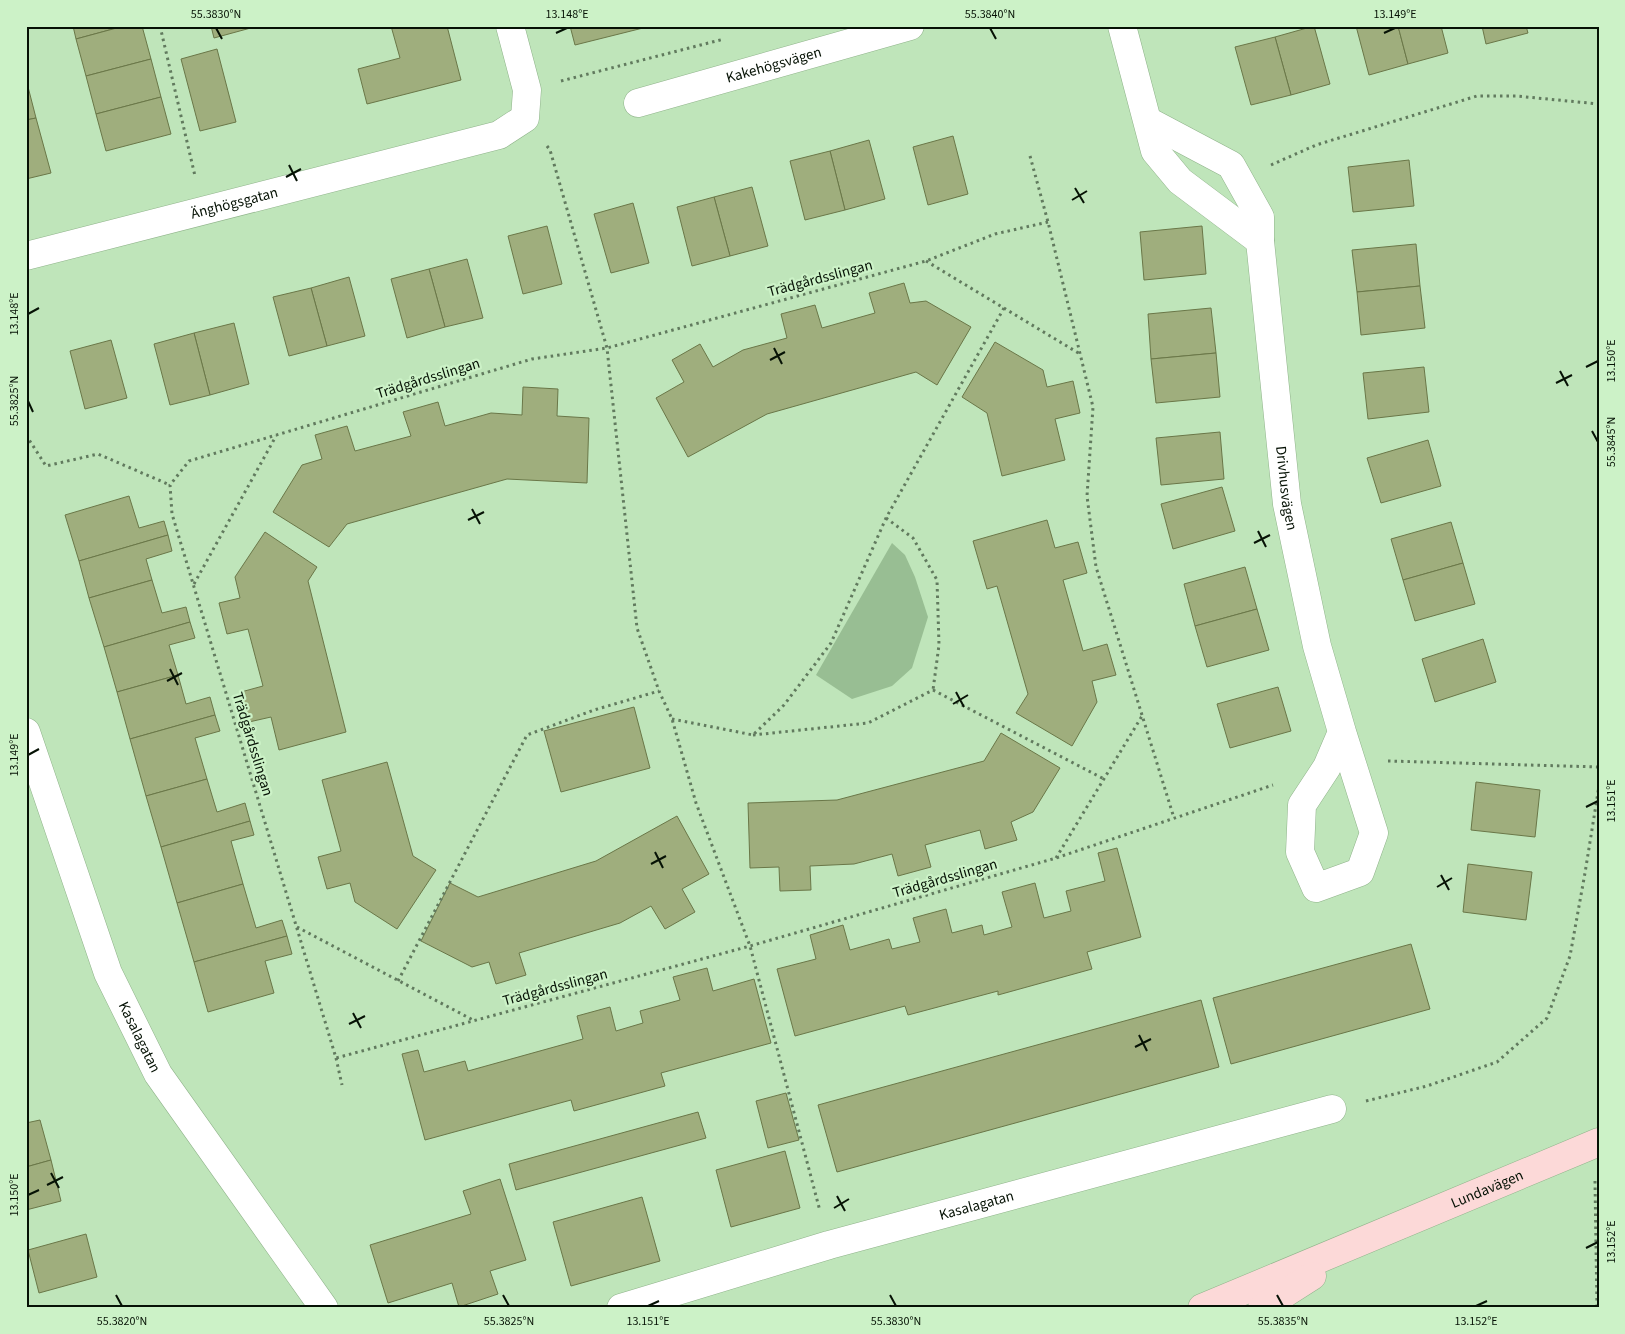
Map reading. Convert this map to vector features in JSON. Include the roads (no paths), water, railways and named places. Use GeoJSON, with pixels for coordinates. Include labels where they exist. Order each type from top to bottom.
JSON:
{"type":"FeatureCollection","features":[{"type":"Feature","properties":{"kind":"main road","name":"Lundavägen"},"geometry":{"type":"LineString","coordinates":[[1202,1308],[1599,1142]]}},
{"type":"Feature","properties":{"kind":"main road","name":"Lundavägen"},"geometry":{"type":"LineString","coordinates":[[1262,1308],[1375,1236]]}},
{"type":"Feature","properties":{"kind":"street","name":"Änghögsgatan"},"geometry":{"type":"LineString","coordinates":[[26,256],[500,136],[525,118],[526,90],[510,26]]}},
{"type":"Feature","properties":{"kind":"street"},"geometry":{"type":"LineString","coordinates":[[1122,26],[1155,151],[1180,181],[1260,241]]}},
{"type":"Feature","properties":{"kind":"street","name":"Kakehögsvägen"},"geometry":{"type":"LineString","coordinates":[[638,102],[903,27]]}},
{"type":"Feature","properties":{"kind":"street","name":"Drivhusvägen"},"geometry":{"type":"LineString","coordinates":[[1148,121],[1231,165],[1260,217],[1260,241],[1287,504],[1317,646],[1342,732],[1338,763]]}},
{"type":"Feature","properties":{"kind":"street","name":"Kasalagatan"},"geometry":{"type":"LineString","coordinates":[[26,732],[108,972],[158,1074],[324,1308]]}},
{"type":"Feature","properties":{"kind":"street","name":"Kasalagatan"},"geometry":{"type":"LineString","coordinates":[[621,1308],[829,1245],[1332,1109]]}}]}
